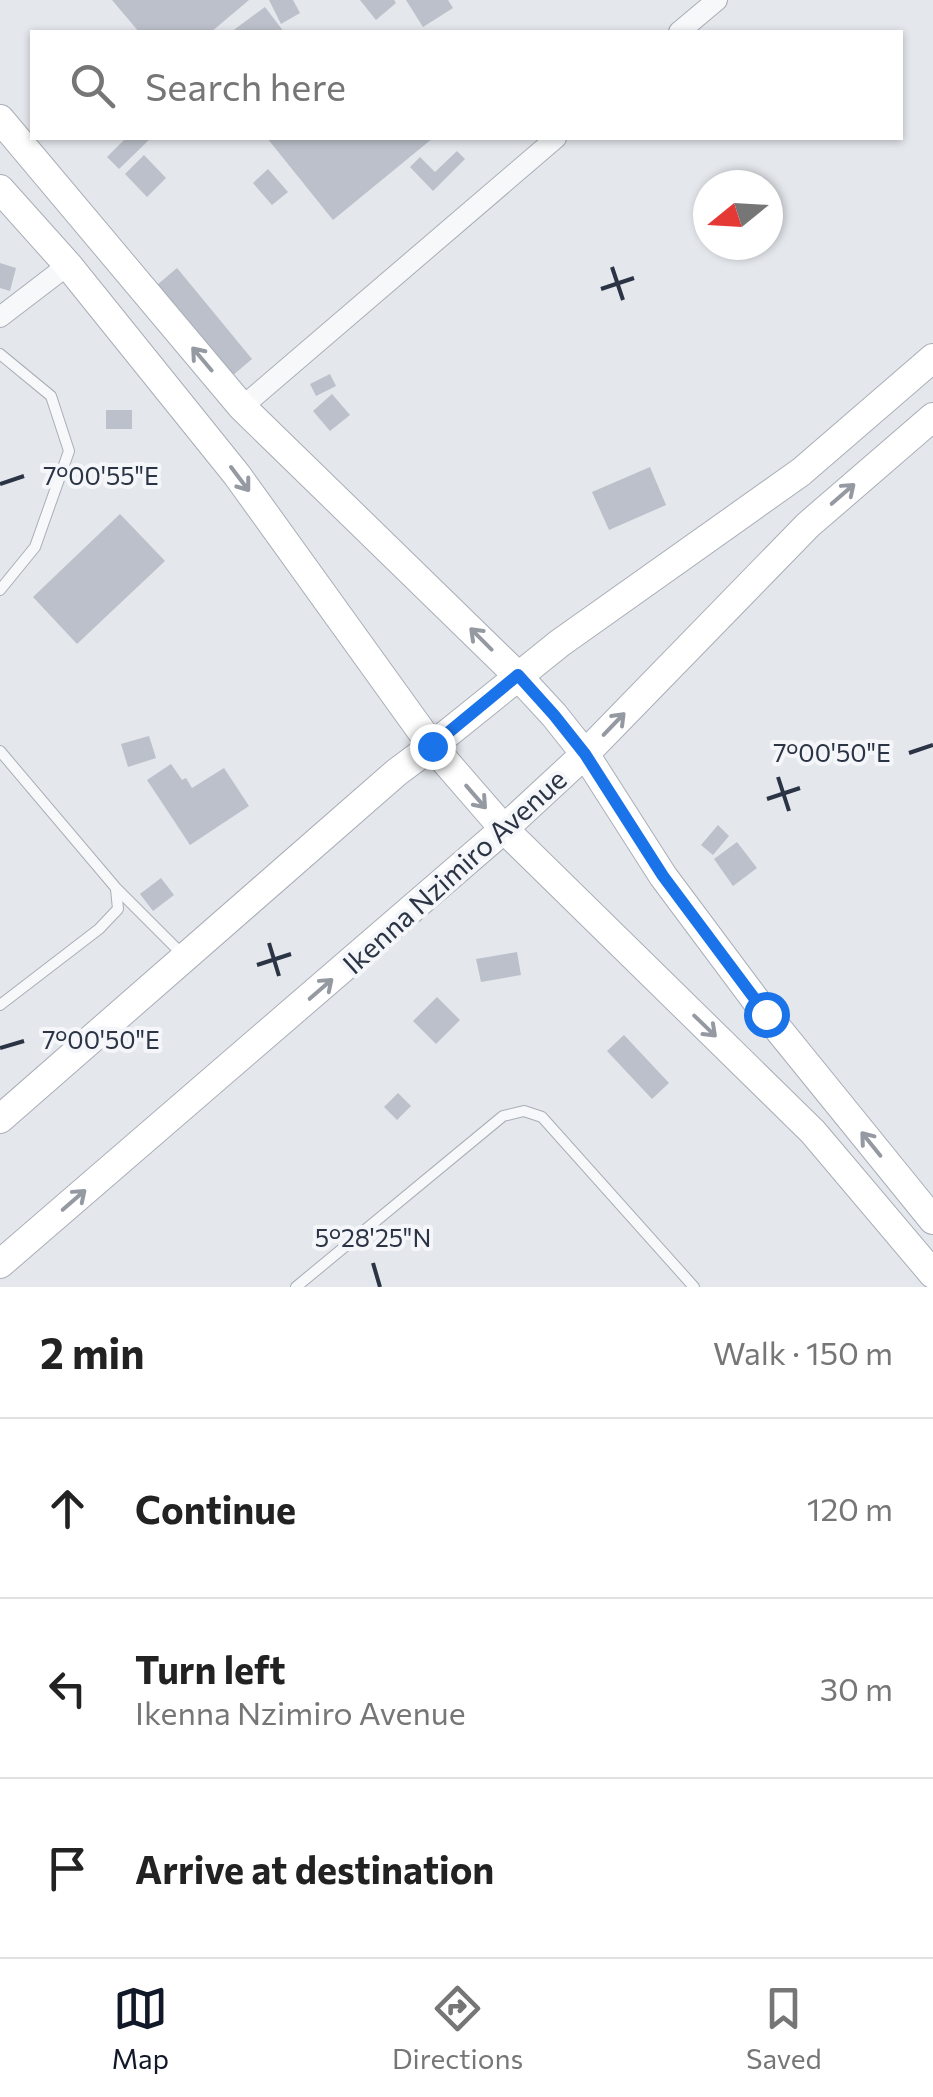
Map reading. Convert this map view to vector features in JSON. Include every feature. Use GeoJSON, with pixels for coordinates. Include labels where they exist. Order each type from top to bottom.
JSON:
{"type":"FeatureCollection","features":[{"type":"Feature","properties":{"kind":"street"},"geometry":{"type":"LineString","coordinates":[[681,30],[717,0]]}},
{"type":"Feature","properties":{"kind":"street"},"geometry":{"type":"LineString","coordinates":[[0,120],[242,407],[518,675],[554,715],[585,754],[663,876],[766,1014],[933,1220]]}},
{"type":"Feature","properties":{"kind":"street"},"geometry":{"type":"LineString","coordinates":[[242,407],[554,140]]}},
{"type":"Feature","properties":{"kind":"street"},"geometry":{"type":"LineString","coordinates":[[0,188],[68,265],[238,475],[432,746],[504,830],[813,1132],[933,1274]]}},
{"type":"Feature","properties":{"kind":"street"},"geometry":{"type":"LineString","coordinates":[[0,317],[68,265]]}},
{"type":"Feature","properties":{"kind":"street"},"geometry":{"type":"LineString","coordinates":[[0,1119],[397,772],[518,675],[801,472],[933,358]]}},
{"type":"Feature","properties":{"kind":"street","name":"Ikenna Nzimiro Avenue"},"geometry":{"type":"LineString","coordinates":[[0,1264],[504,830],[585,754],[808,525],[933,417]]}},
{"type":"Feature","properties":{"kind":"lane"},"geometry":{"type":"LineString","coordinates":[[0,354],[51,396],[69,451],[35,548],[0,590]]}},
{"type":"Feature","properties":{"kind":"lane"},"geometry":{"type":"LineString","coordinates":[[0,751],[116,888],[186,958]]}},
{"type":"Feature","properties":{"kind":"lane"},"geometry":{"type":"LineString","coordinates":[[0,1005],[99,929],[118,908],[116,888]]}},
{"type":"Feature","properties":{"kind":"lane"},"geometry":{"type":"LineString","coordinates":[[296,1287],[503,1116],[524,1111],[542,1118],[694,1287]]}},
{"type":"Feature","properties":{"kind":"building"},"geometry":{"type":"Polygon","coordinates":[[[112,0],[249,0],[213,30],[137,30],[112,0]]]}},
{"type":"Feature","properties":{"kind":"building"},"geometry":{"type":"Polygon","coordinates":[[[269,0],[293,0],[300,13],[281,24],[269,0]]]}},
{"type":"Feature","properties":{"kind":"building"},"geometry":{"type":"Polygon","coordinates":[[[360,0],[394,0],[396,3],[376,20],[360,0]]]}},
{"type":"Feature","properties":{"kind":"building"},"geometry":{"type":"Polygon","coordinates":[[[406,0],[448,0],[453,8],[423,27],[406,0]]]}},
{"type":"Feature","properties":{"kind":"building"},"geometry":{"type":"Polygon","coordinates":[[[265,7],[282,30],[234,30],[265,7]]]}},
{"type":"Feature","properties":{"kind":"building"},"geometry":{"type":"Polygon","coordinates":[[[124,140],[149,140],[119,169],[107,157],[124,140]]]}},
{"type":"Feature","properties":{"kind":"building"},"geometry":{"type":"Polygon","coordinates":[[[269,140],[431,140],[333,220],[269,140]]]}},
{"type":"Feature","properties":{"kind":"building"},"geometry":{"type":"Polygon","coordinates":[[[457,151],[465,159],[433,191],[410,167],[420,157],[435,172],[457,151]]]}},
{"type":"Feature","properties":{"kind":"building"},"geometry":{"type":"Polygon","coordinates":[[[144,155],[166,178],[147,197],[125,174],[144,155]]]}},
{"type":"Feature","properties":{"kind":"building"},"geometry":{"type":"Polygon","coordinates":[[[268,169],[288,192],[272,205],[253,183],[268,169]]]}},
{"type":"Feature","properties":{"kind":"building"},"geometry":{"type":"Polygon","coordinates":[[[0,263],[16,268],[10,291],[0,288],[0,263]]]}},
{"type":"Feature","properties":{"kind":"building"},"geometry":{"type":"Polygon","coordinates":[[[177,268],[252,359],[232,376],[157,285],[177,268]]]}},
{"type":"Feature","properties":{"kind":"building"},"geometry":{"type":"Polygon","coordinates":[[[330,374],[336,386],[316,396],[310,384],[330,374]]]}},
{"type":"Feature","properties":{"kind":"building"},"geometry":{"type":"Polygon","coordinates":[[[332,394],[350,415],[330,431],[313,411],[332,394]]]}},
{"type":"Feature","properties":{"kind":"building"},"geometry":{"type":"Polygon","coordinates":[[[106,410],[132,410],[132,429],[106,429],[106,410]]]}},
{"type":"Feature","properties":{"kind":"building"},"geometry":{"type":"Polygon","coordinates":[[[650,467],[666,505],[609,530],[592,492],[650,467]]]}},
{"type":"Feature","properties":{"kind":"building"},"geometry":{"type":"Polygon","coordinates":[[[120,514],[165,561],[77,644],[33,597],[120,514]]]}},
{"type":"Feature","properties":{"kind":"building"},"geometry":{"type":"Polygon","coordinates":[[[149,736],[156,758],[128,767],[121,744],[149,736]]]}},
{"type":"Feature","properties":{"kind":"building"},"geometry":{"type":"Polygon","coordinates":[[[171,764],[192,788],[224,768],[249,806],[190,845],[147,780],[171,764]]]}},
{"type":"Feature","properties":{"kind":"building"},"geometry":{"type":"Polygon","coordinates":[[[718,825],[729,836],[713,855],[701,845],[718,825]]]}},
{"type":"Feature","properties":{"kind":"building"},"geometry":{"type":"Polygon","coordinates":[[[737,842],[757,868],[733,886],[714,859],[737,842]]]}},
{"type":"Feature","properties":{"kind":"building"},"geometry":{"type":"Polygon","coordinates":[[[161,878],[174,895],[153,911],[140,894],[161,878]]]}},
{"type":"Feature","properties":{"kind":"building"},"geometry":{"type":"Polygon","coordinates":[[[517,952],[521,975],[481,982],[476,959],[517,952]]]}},
{"type":"Feature","properties":{"kind":"building"},"geometry":{"type":"Polygon","coordinates":[[[437,997],[460,1020],[436,1044],[413,1021],[437,997]]]}},
{"type":"Feature","properties":{"kind":"building"},"geometry":{"type":"Polygon","coordinates":[[[624,1035],[669,1083],[652,1099],[607,1051],[624,1035]]]}},
{"type":"Feature","properties":{"kind":"building"},"geometry":{"type":"Polygon","coordinates":[[[398,1093],[411,1106],[397,1120],[384,1107],[398,1093]]]}},
{"type":"Feature","properties":{"kind":"route"},"geometry":{"type":"LineString","coordinates":[[432,746],[518,675],[585,754],[663,876],[766,1014]]}}]}
